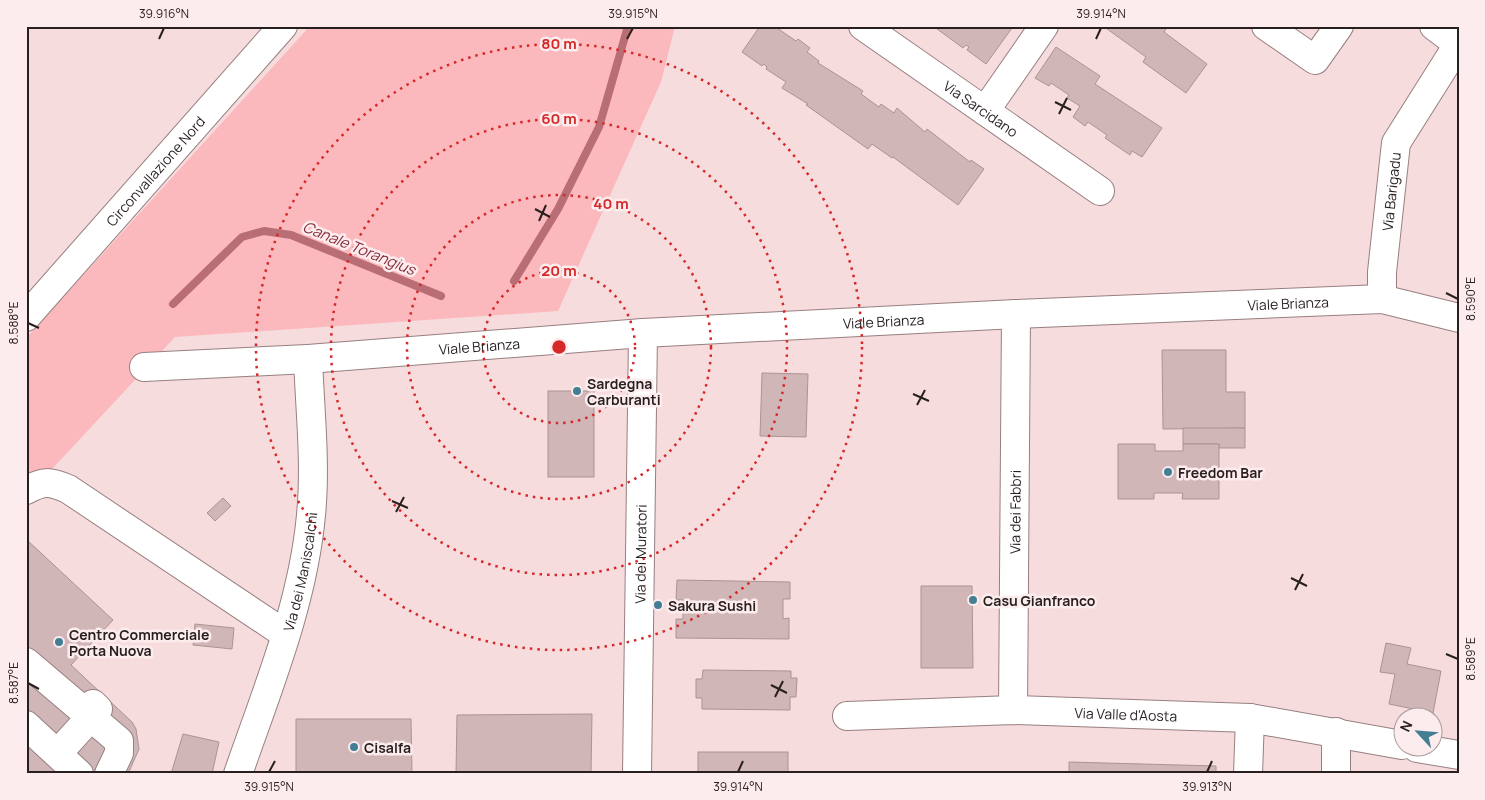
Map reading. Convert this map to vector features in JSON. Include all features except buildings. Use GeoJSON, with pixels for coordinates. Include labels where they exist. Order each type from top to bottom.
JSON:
{"type":"FeatureCollection","features":[{"type":"Feature","properties":{"kind":"street","name":"Circonvallazione Nord"},"geometry":{"type":"LineString","coordinates":[[26,317],[284,26]]}},
{"type":"Feature","properties":{"kind":"street","name":"Via Sarcidano"},"geometry":{"type":"LineString","coordinates":[[863,26],[1100,191]]}},
{"type":"Feature","properties":{"kind":"street"},"geometry":{"type":"LineString","coordinates":[[985,111],[1044,26]]}},
{"type":"Feature","properties":{"kind":"street"},"geometry":{"type":"LineString","coordinates":[[1266,26],[1315,60],[1339,26]]}},
{"type":"Feature","properties":{"kind":"street"},"geometry":{"type":"LineString","coordinates":[[1434,26],[1459,43]]}},
{"type":"Feature","properties":{"kind":"street","name":"Via Barigadu"},"geometry":{"type":"LineString","coordinates":[[1382,299],[1382,272],[1396,143],[1459,43]]}},
{"type":"Feature","properties":{"kind":"street","name":"Viale Brianza"},"geometry":{"type":"LineString","coordinates":[[144,367],[308,359],[642,333],[1016,314],[1382,299],[1459,318]]}},
{"type":"Feature","properties":{"kind":"street","name":"Via dei Fabbri"},"geometry":{"type":"LineString","coordinates":[[1013,710],[1016,314]]}},
{"type":"Feature","properties":{"kind":"street","name":"Via dei Muratori"},"geometry":{"type":"LineString","coordinates":[[637,774],[642,333]]}},
{"type":"Feature","properties":{"kind":"street","name":"Via dei Maniscalchi"},"geometry":{"type":"LineString","coordinates":[[238,774],[299,588],[311,514],[312,470],[308,359]]}},
{"type":"Feature","properties":{"kind":"street"},"geometry":{"type":"LineString","coordinates":[[26,490],[42,482],[56,484],[81,497],[285,634]]}},
{"type":"Feature","properties":{"kind":"street"},"geometry":{"type":"LineString","coordinates":[[26,644],[98,709],[58,763]]}},
{"type":"Feature","properties":{"kind":"street"},"geometry":{"type":"LineString","coordinates":[[26,662],[119,741],[119,753],[109,774]]}},
{"type":"Feature","properties":{"kind":"street","name":"Via Valle d'Aosta"},"geometry":{"type":"LineString","coordinates":[[848,716],[1013,710],[1250,718],[1392,743]]}},
{"type":"Feature","properties":{"kind":"street"},"geometry":{"type":"LineString","coordinates":[[1248,774],[1250,718]]}},
{"type":"Feature","properties":{"kind":"street"},"geometry":{"type":"LineString","coordinates":[[26,725],[58,763],[79,774]]}},
{"type":"Feature","properties":{"kind":"street"},"geometry":{"type":"LineString","coordinates":[[58,763],[101,726]]}},
{"type":"Feature","properties":{"kind":"street"},"geometry":{"type":"LineString","coordinates":[[1336,732],[1336,774]]}},
{"type":"Feature","properties":{"kind":"street"},"geometry":{"type":"LineString","coordinates":[[1442,753],[1459,756]]}},
{"type":"Feature","properties":{"kind":"shaded area"},"geometry":{"type":"Polygon","coordinates":[[[310,26],[675,26],[661,82],[558,311],[175,337],[26,497],[26,338],[310,26]]]}},
{"type":"Feature","properties":{"kind":"waterway","name":"Canale Torangius"},"geometry":{"type":"LineString","coordinates":[[514,281],[558,209],[599,127],[628,26]]}},
{"type":"Feature","properties":{"kind":"waterway","name":"Canale Torangius"},"geometry":{"type":"LineString","coordinates":[[173,304],[242,237],[264,231],[291,235],[441,296]]}},
{"type":"Feature","properties":{"kind":"place","name":"Sardegna Carburanti"},"geometry":{"type":"Point","coordinates":[577,391]}},
{"type":"Feature","properties":{"kind":"place","name":"Freedom Bar"},"geometry":{"type":"Point","coordinates":[1168,472]}},
{"type":"Feature","properties":{"kind":"place","name":"Casu Gianfranco"},"geometry":{"type":"Point","coordinates":[973,600]}},
{"type":"Feature","properties":{"kind":"place","name":"Sakura Sushi"},"geometry":{"type":"Point","coordinates":[658,605]}},
{"type":"Feature","properties":{"kind":"place","name":"Centro Commerciale Porta Nuova"},"geometry":{"type":"Point","coordinates":[59,642]}},
{"type":"Feature","properties":{"kind":"place","name":"Cisalfa"},"geometry":{"type":"Point","coordinates":[354,747]}}]}
